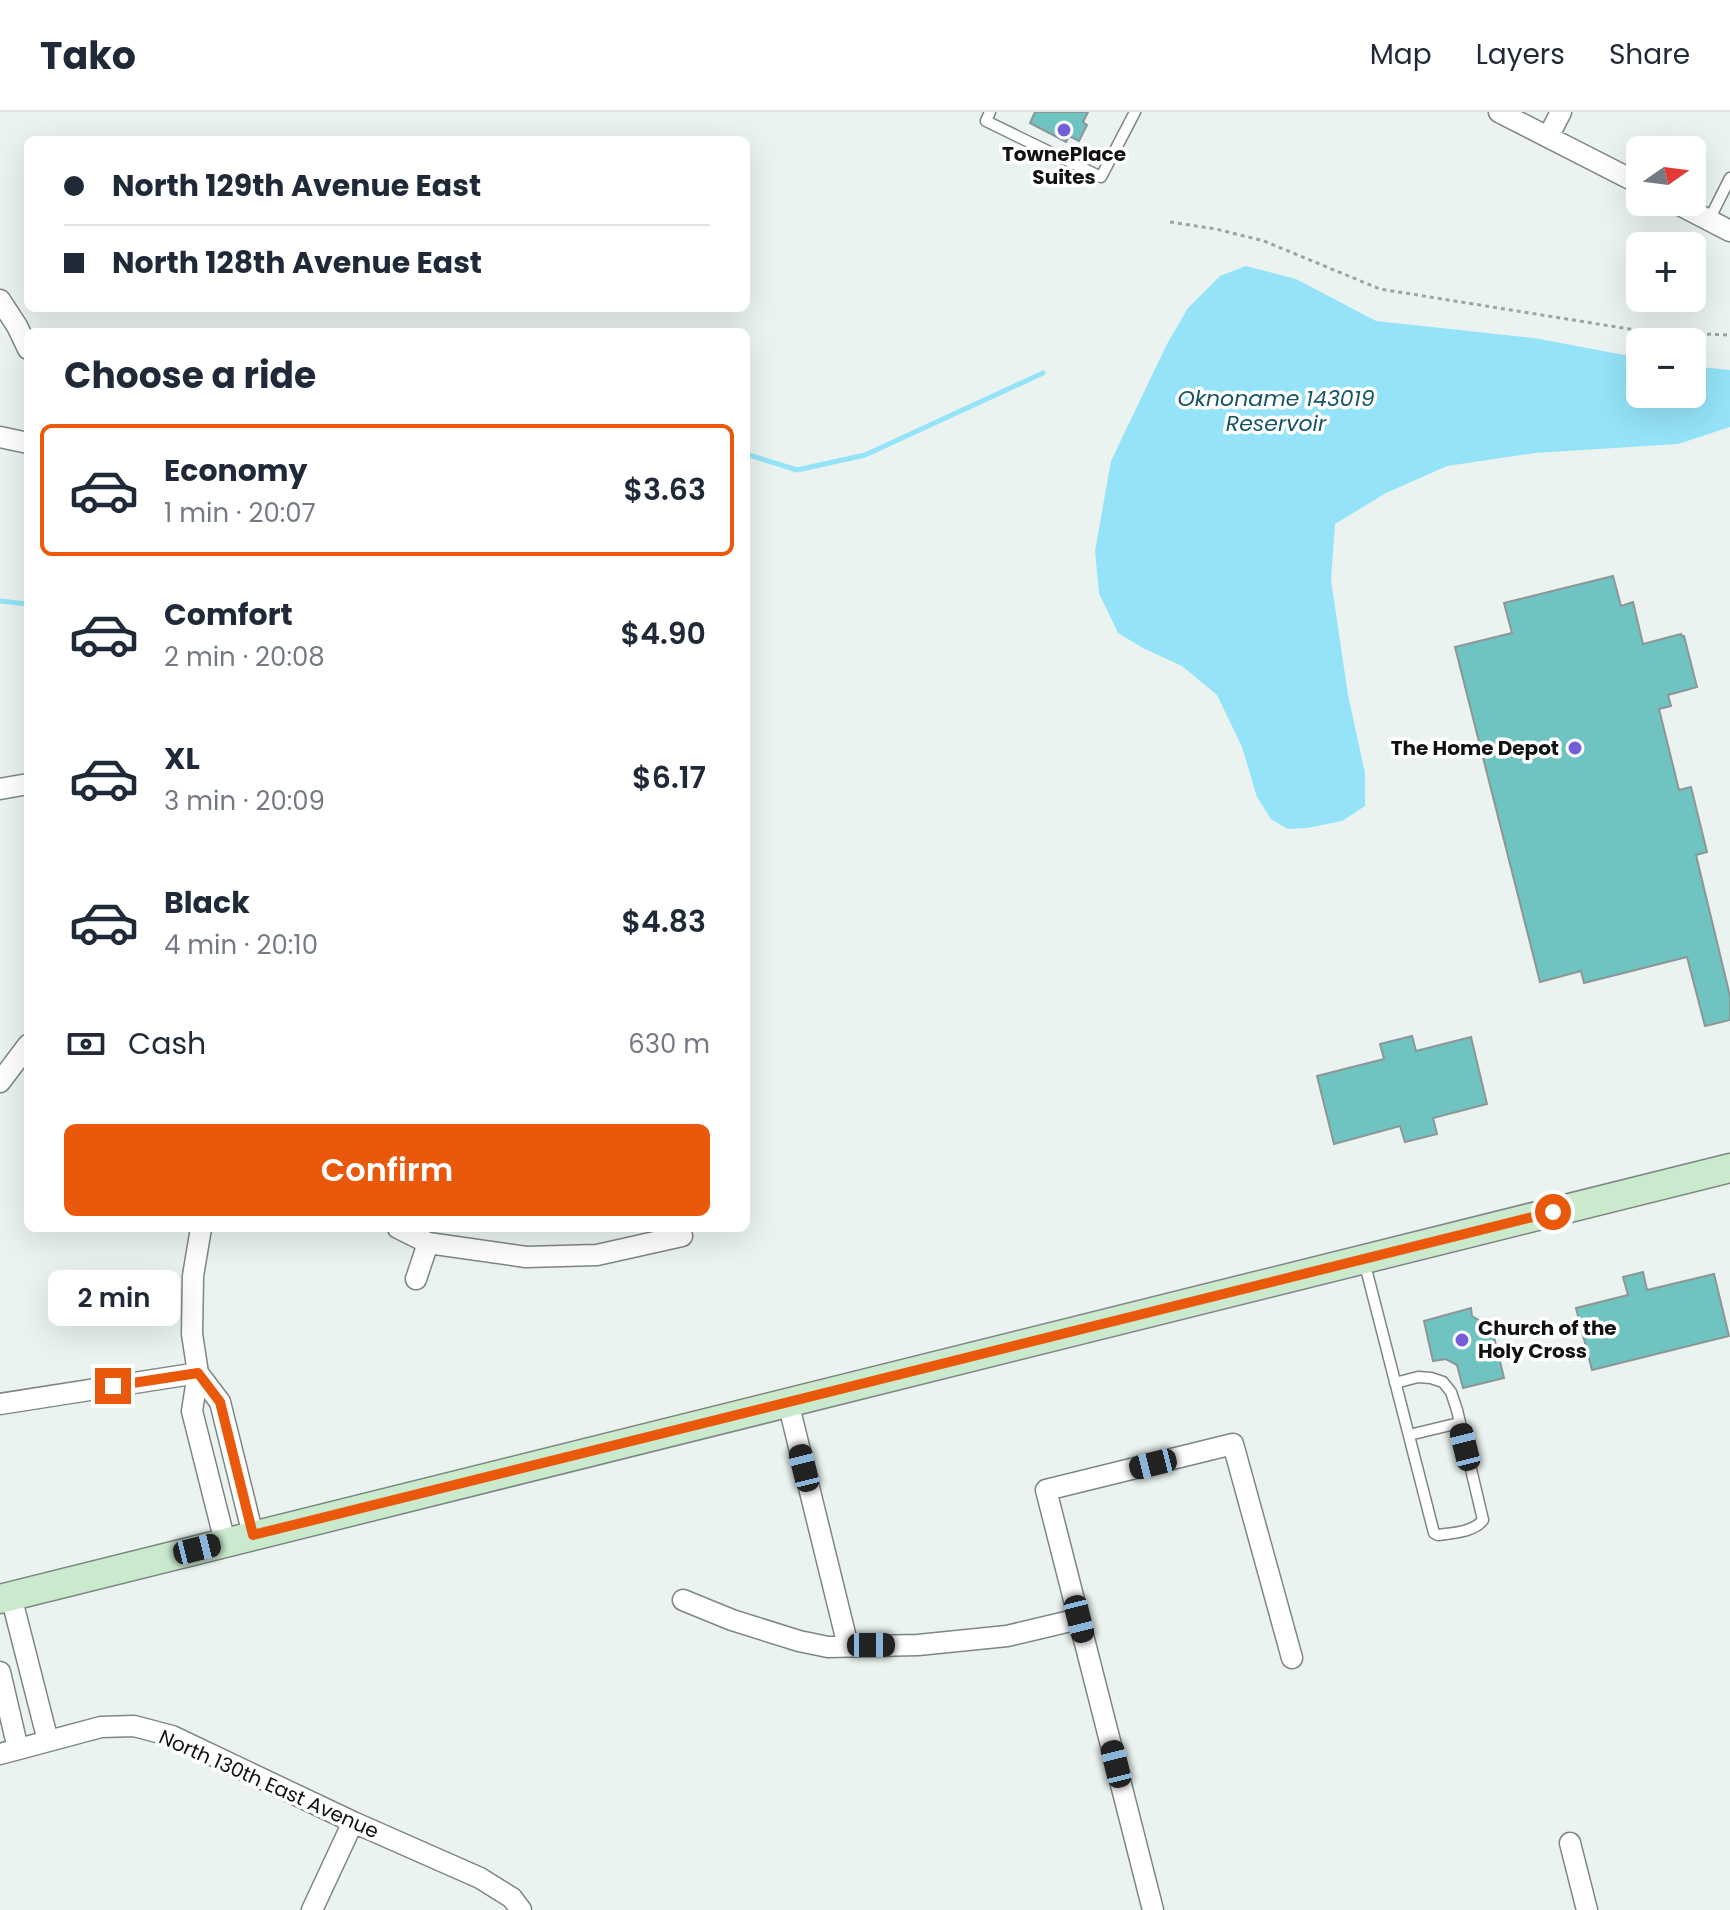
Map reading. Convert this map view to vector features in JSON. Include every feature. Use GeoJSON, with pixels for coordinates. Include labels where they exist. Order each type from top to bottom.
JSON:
{"type":"FeatureCollection","features":[{"type":"Feature","properties":{"kind":"main road"},"geometry":{"type":"LineString","coordinates":[[6,1597],[1730,1168]]}},
{"type":"Feature","properties":{"kind":"street"},"geometry":{"type":"LineString","coordinates":[[1499,112],[1626,177]]}},
{"type":"Feature","properties":{"kind":"street"},"geometry":{"type":"LineString","coordinates":[[1548,137],[1561,112]]}},
{"type":"Feature","properties":{"kind":"street"},"geometry":{"type":"LineString","coordinates":[[1701,216],[1730,231]]}},
{"type":"Feature","properties":{"kind":"street"},"geometry":{"type":"LineString","coordinates":[[0,300],[24,341]]}},
{"type":"Feature","properties":{"kind":"street"},"geometry":{"type":"LineString","coordinates":[[0,437],[24,442]]}},
{"type":"Feature","properties":{"kind":"street"},"geometry":{"type":"LineString","coordinates":[[0,789],[24,785]]}},
{"type":"Feature","properties":{"kind":"street"},"geometry":{"type":"LineString","coordinates":[[0,1082],[24,1050]]}},
{"type":"Feature","properties":{"kind":"street"},"geometry":{"type":"LineString","coordinates":[[200,1232],[193,1276],[192,1334],[198,1373],[192,1411],[225,1542]]}},
{"type":"Feature","properties":{"kind":"street"},"geometry":{"type":"LineString","coordinates":[[406,1232],[428,1243],[526,1257],[597,1255],[681,1232]]}},
{"type":"Feature","properties":{"kind":"street"},"geometry":{"type":"LineString","coordinates":[[416,1279],[428,1243]]}},
{"type":"Feature","properties":{"kind":"street"},"geometry":{"type":"LineString","coordinates":[[0,1404],[198,1373]]}},
{"type":"Feature","properties":{"kind":"street"},"geometry":{"type":"LineString","coordinates":[[198,1373],[220,1402],[253,1535]]}},
{"type":"Feature","properties":{"kind":"street"},"geometry":{"type":"LineString","coordinates":[[788,1402],[848,1646]]}},
{"type":"Feature","properties":{"kind":"street"},"geometry":{"type":"LineString","coordinates":[[1153,1910],[1046,1490],[1233,1444],[1292,1658]]}},
{"type":"Feature","properties":{"kind":"street"},"geometry":{"type":"LineString","coordinates":[[6,1597],[48,1741]]}},
{"type":"Feature","properties":{"kind":"street"},"geometry":{"type":"LineString","coordinates":[[683,1600],[732,1620],[828,1647],[918,1645],[1007,1636],[1079,1619]]}},
{"type":"Feature","properties":{"kind":"street"},"geometry":{"type":"LineString","coordinates":[[0,1672],[9,1752]]}},
{"type":"Feature","properties":{"kind":"street","name":"North 130th East Avenue"},"geometry":{"type":"LineString","coordinates":[[9,1752],[101,1727],[134,1726],[172,1736],[480,1878],[512,1898],[521,1910]]}},
{"type":"Feature","properties":{"kind":"street"},"geometry":{"type":"LineString","coordinates":[[312,1910],[353,1822]]}},
{"type":"Feature","properties":{"kind":"street"},"geometry":{"type":"LineString","coordinates":[[1570,1843],[1587,1910]]}},
{"type":"Feature","properties":{"kind":"lane"},"geometry":{"type":"LineString","coordinates":[[990,112],[986,121],[1101,177],[1135,112]]}},
{"type":"Feature","properties":{"kind":"lane"},"geometry":{"type":"LineString","coordinates":[[1709,220],[1730,178]]}},
{"type":"Feature","properties":{"kind":"lane"},"geometry":{"type":"LineString","coordinates":[[1364,1259],[1395,1383],[1434,1533],[1467,1530],[1480,1525],[1483,1520],[1451,1392],[1443,1382],[1431,1378],[1418,1377],[1395,1383]]}},
{"type":"Feature","properties":{"kind":"lane"},"geometry":{"type":"LineString","coordinates":[[1409,1435],[1459,1423]]}},
{"type":"Feature","properties":{"kind":"path"},"geometry":{"type":"LineString","coordinates":[[1170,222],[1264,241],[1380,289],[1648,332],[1730,335]]}},
{"type":"Feature","properties":{"kind":"water","name":"Oknoname 143019 Reservoir"},"geometry":{"type":"Polygon","coordinates":[[[1246,266],[1296,279],[1376,321],[1534,338],[1626,355],[1626,408],[1706,408],[1706,367],[1730,370],[1730,427],[1678,444],[1535,453],[1447,466],[1386,493],[1335,524],[1331,580],[1348,695],[1365,773],[1365,806],[1342,821],[1307,828],[1288,829],[1271,819],[1257,797],[1242,747],[1217,695],[1182,666],[1118,633],[1099,593],[1095,551],[1111,461],[1167,344],[1188,308],[1220,276],[1246,266]]]}},
{"type":"Feature","properties":{"kind":"building","name":"TownePlace Suites"},"geometry":{"type":"Polygon","coordinates":[[[1035,112],[1088,112],[1083,122],[1087,125],[1079,141],[1069,136],[1066,142],[1030,123],[1035,112]]]}},
{"type":"Feature","properties":{"kind":"building","name":"The Home Depot"},"geometry":{"type":"Polygon","coordinates":[[[1613,576],[1621,606],[1633,602],[1643,644],[1681,634],[1684,636],[1697,687],[1668,695],[1671,706],[1659,709],[1679,790],[1691,787],[1707,852],[1696,855],[1730,996],[1730,1020],[1705,1026],[1687,957],[1584,983],[1581,971],[1540,982],[1455,647],[1512,633],[1504,603],[1613,576]]]}},
{"type":"Feature","properties":{"kind":"building"},"geometry":{"type":"Polygon","coordinates":[[[1412,1036],[1416,1051],[1471,1037],[1487,1104],[1433,1118],[1437,1134],[1405,1142],[1400,1126],[1334,1144],[1317,1076],[1384,1059],[1380,1044],[1412,1036]]]}},
{"type":"Feature","properties":{"kind":"building"},"geometry":{"type":"Polygon","coordinates":[[[1643,1272],[1647,1290],[1714,1274],[1729,1336],[1592,1370],[1576,1308],[1628,1295],[1623,1277],[1643,1272]]]}},
{"type":"Feature","properties":{"kind":"building","name":"Church of the Holy Cross"},"geometry":{"type":"Polygon","coordinates":[[[1471,1308],[1472,1316],[1482,1322],[1490,1320],[1504,1378],[1463,1388],[1457,1365],[1446,1359],[1433,1361],[1424,1321],[1471,1308]]]}},
{"type":"Feature","properties":{"kind":"waterway"},"geometry":{"type":"LineString","coordinates":[[750,455],[797,470],[865,455],[1043,373]]}},
{"type":"Feature","properties":{"kind":"waterway"},"geometry":{"type":"LineString","coordinates":[[0,601],[24,604]]}},
{"type":"Feature","properties":{"kind":"place","name":"TownePlace Suites"},"geometry":{"type":"Point","coordinates":[1064,130]}},
{"type":"Feature","properties":{"kind":"place","name":"The Home Depot"},"geometry":{"type":"Point","coordinates":[1575,748]}},
{"type":"Feature","properties":{"kind":"place","name":"Church of the Holy Cross"},"geometry":{"type":"Point","coordinates":[1462,1340]}},
{"type":"Feature","properties":{"kind":"route"},"geometry":{"type":"LineString","coordinates":[[113,1386],[198,1373],[220,1402],[253,1535],[1553,1212]]}}]}
